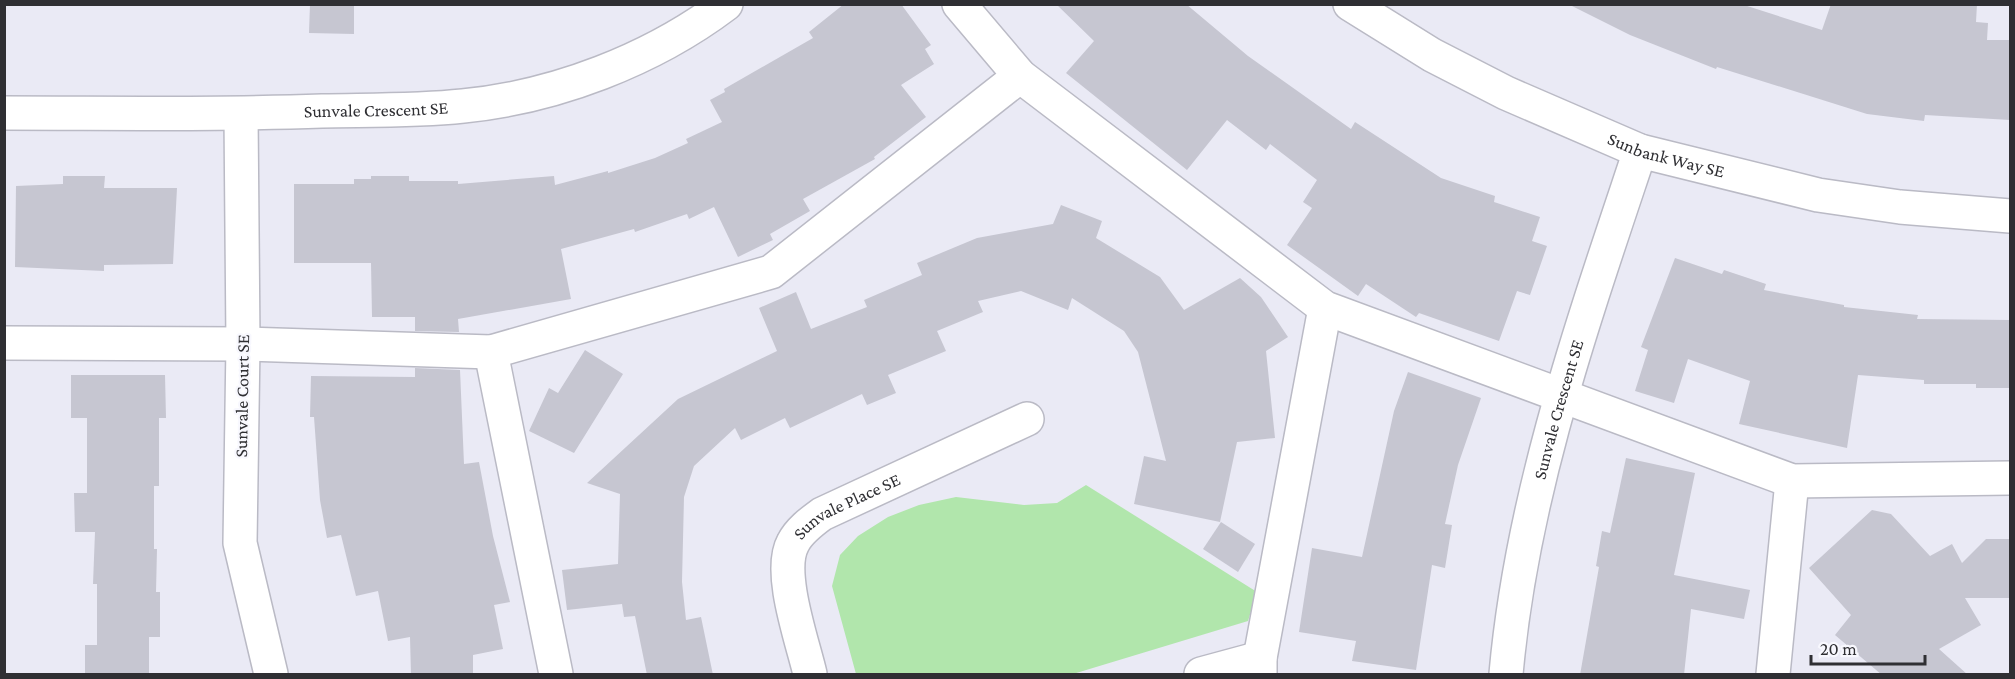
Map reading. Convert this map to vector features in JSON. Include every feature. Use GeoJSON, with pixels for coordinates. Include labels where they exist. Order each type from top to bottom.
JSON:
{"type":"FeatureCollection","features":[{"type":"Feature","properties":{"kind":"street","name":"Sunvale Crescent SE"},"geometry":{"type":"LineString","coordinates":[[4,112],[241,114],[463,106],[553,88],[634,58],[680,35],[726,4]]}},
{"type":"Feature","properties":{"kind":"street"},"geometry":{"type":"LineString","coordinates":[[959,4],[1020,76],[1325,308],[1792,481],[2010,478]]}},
{"type":"Feature","properties":{"kind":"street","name":"Sunbank Way SE"},"geometry":{"type":"LineString","coordinates":[[1350,4],[1432,56],[1640,151],[1818,195],[1900,207],[2010,216]]}},
{"type":"Feature","properties":{"kind":"street"},"geometry":{"type":"LineString","coordinates":[[4,343],[243,344],[491,352],[771,272],[1020,76]]}},
{"type":"Feature","properties":{"kind":"street","name":"Sunvale Court SE"},"geometry":{"type":"LineString","coordinates":[[241,114],[243,344],[240,543],[271,675]]}},
{"type":"Feature","properties":{"kind":"street","name":"Sunvale Crescent SE"},"geometry":{"type":"LineString","coordinates":[[1506,675],[1511,618],[1530,522],[1560,394],[1640,151]]}},
{"type":"Feature","properties":{"kind":"street"},"geometry":{"type":"LineString","coordinates":[[1201,675],[1260,666],[1325,308]]}},
{"type":"Feature","properties":{"kind":"street"},"geometry":{"type":"LineString","coordinates":[[491,352],[556,675]]}},
{"type":"Feature","properties":{"kind":"street","name":"Sunvale Place SE"},"geometry":{"type":"LineString","coordinates":[[810,675],[790,591],[789,566],[792,544],[804,528],[822,514],[1027,418]]}},
{"type":"Feature","properties":{"kind":"street"},"geometry":{"type":"LineString","coordinates":[[1773,675],[1792,481]]}},
{"type":"Feature","properties":{"kind":"green space"},"geometry":{"type":"Polygon","coordinates":[[[1086,485],[1257,592],[1248,621],[1073,674],[856,674],[832,586],[840,555],[858,536],[888,517],[919,505],[956,497],[1024,505],[1057,503],[1086,485]]]}},
{"type":"Feature","properties":{"kind":"building"},"geometry":{"type":"Polygon","coordinates":[[[310,4],[354,4],[354,34],[309,33],[310,4]]]}},
{"type":"Feature","properties":{"kind":"building"},"geometry":{"type":"Polygon","coordinates":[[[844,4],[901,4],[931,45],[925,49],[934,64],[901,85],[926,117],[874,157],[875,159],[803,199],[810,211],[770,234],[773,240],[738,257],[714,207],[689,219],[687,214],[635,232],[634,229],[561,249],[571,299],[458,319],[459,332],[415,331],[415,317],[372,317],[371,263],[294,263],[294,184],[354,184],[354,179],[371,179],[371,176],[409,176],[409,181],[458,181],[458,184],[554,176],[555,185],[608,171],[608,173],[655,158],[688,143],[686,139],[722,122],[710,100],[725,92],[724,89],[813,38],[809,32],[844,4]]]}},
{"type":"Feature","properties":{"kind":"building"},"geometry":{"type":"Polygon","coordinates":[[[1056,4],[1186,4],[1248,56],[1351,129],[1355,122],[1441,178],[1495,196],[1494,202],[1540,217],[1532,241],[1547,246],[1530,295],[1517,291],[1499,341],[1419,313],[1416,317],[1366,284],[1358,296],[1287,245],[1312,208],[1303,202],[1317,180],[1270,144],[1266,150],[1227,120],[1187,170],[1066,73],[1094,41],[1056,4]]]}},
{"type":"Feature","properties":{"kind":"building"},"geometry":{"type":"Polygon","coordinates":[[[1568,4],[1741,4],[1822,30],[1831,4],[1977,4],[1976,22],[1988,23],[1987,40],[2010,40],[2010,120],[1925,115],[1924,121],[1867,114],[1717,67],[1716,69],[1630,35],[1568,4]]]}},
{"type":"Feature","properties":{"kind":"building"},"geometry":{"type":"Polygon","coordinates":[[[63,176],[105,176],[104,188],[177,188],[173,264],[104,265],[104,271],[15,267],[16,186],[63,184],[63,176]]]}},
{"type":"Feature","properties":{"kind":"building"},"geometry":{"type":"Polygon","coordinates":[[[1061,205],[1102,221],[1096,238],[1160,277],[1184,310],[1240,278],[1261,297],[1288,337],[1266,351],[1275,438],[1237,442],[1220,522],[1134,504],[1144,456],[1166,461],[1138,352],[1124,331],[1072,298],[1068,310],[1021,291],[978,301],[983,312],[937,331],[946,351],[888,375],[896,393],[867,405],[862,394],[790,428],[785,418],[741,440],[735,428],[694,466],[684,497],[682,582],[686,620],[701,617],[713,675],[647,675],[635,616],[624,617],[622,604],[567,610],[562,570],[618,564],[620,494],[587,483],[678,399],[777,351],[759,308],[796,292],[811,329],[867,307],[864,300],[922,275],[917,263],[977,238],[1053,224],[1061,205]]]}},
{"type":"Feature","properties":{"kind":"building"},"geometry":{"type":"Polygon","coordinates":[[[1675,258],[1722,274],[1724,270],[1766,284],[1764,290],[1844,305],[1844,307],[1918,315],[1917,319],[2010,320],[2010,388],[1976,388],[1976,384],[1924,384],[1924,380],[1858,375],[1847,448],[1739,424],[1750,381],[1688,359],[1674,403],[1635,391],[1648,350],[1641,347],[1675,258]]]}},
{"type":"Feature","properties":{"kind":"building"},"geometry":{"type":"Polygon","coordinates":[[[585,350],[623,374],[574,453],[529,431],[549,388],[558,393],[585,350]]]}},
{"type":"Feature","properties":{"kind":"building"},"geometry":{"type":"Polygon","coordinates":[[[415,368],[460,370],[464,464],[479,462],[493,536],[510,602],[494,605],[503,649],[473,655],[473,675],[411,675],[410,637],[388,641],[378,591],[356,596],[341,535],[327,538],[320,500],[314,417],[310,417],[311,376],[415,377],[415,368]]]}},
{"type":"Feature","properties":{"kind":"building"},"geometry":{"type":"Polygon","coordinates":[[[1408,372],[1481,398],[1458,465],[1445,524],[1452,525],[1445,568],[1432,565],[1416,670],[1352,661],[1356,641],[1299,632],[1312,548],[1362,557],[1394,411],[1408,372]]]}},
{"type":"Feature","properties":{"kind":"building"},"geometry":{"type":"Polygon","coordinates":[[[71,375],[165,375],[166,418],[159,418],[159,486],[154,486],[154,549],[157,549],[156,592],[160,592],[160,637],[149,637],[149,675],[85,675],[85,645],[97,645],[97,584],[93,584],[95,532],[75,532],[74,493],[87,493],[87,418],[71,418],[71,375]]]}},
{"type":"Feature","properties":{"kind":"building"},"geometry":{"type":"Polygon","coordinates":[[[1626,458],[1695,473],[1674,575],[1750,590],[1744,619],[1691,609],[1684,675],[1580,675],[1599,567],[1596,566],[1602,531],[1610,533],[1626,458]]]}},
{"type":"Feature","properties":{"kind":"building"},"geometry":{"type":"Polygon","coordinates":[[[1872,510],[1891,514],[1930,556],[1952,544],[1962,563],[1986,539],[2010,539],[2010,598],[1965,598],[1981,625],[1939,649],[1968,675],[1882,675],[1835,635],[1851,615],[1809,568],[1872,510]]]}},
{"type":"Feature","properties":{"kind":"building"},"geometry":{"type":"Polygon","coordinates":[[[1221,522],[1255,544],[1238,572],[1203,549],[1221,522]]]}}]}
